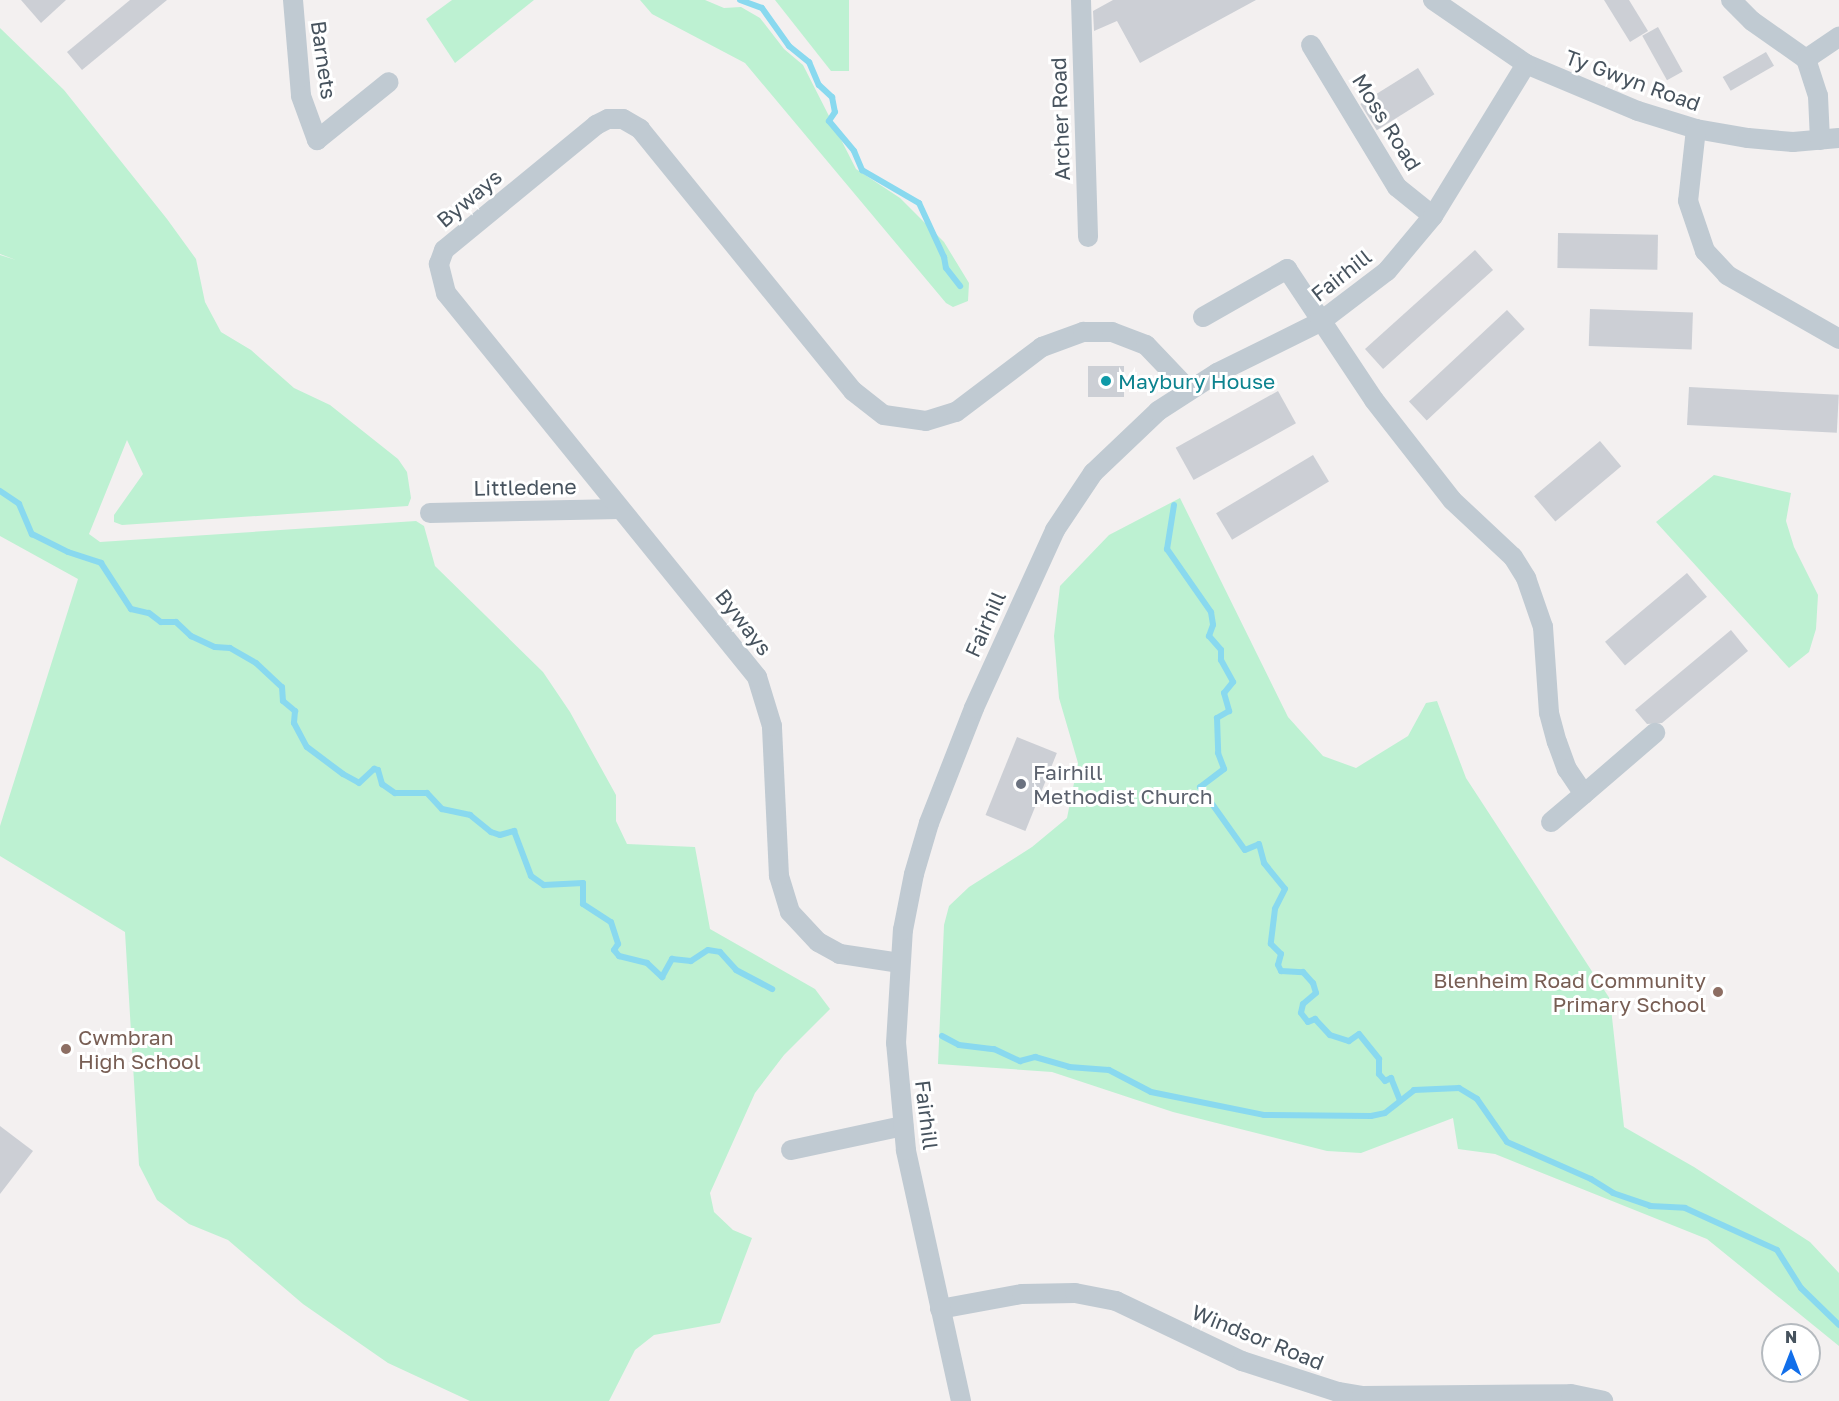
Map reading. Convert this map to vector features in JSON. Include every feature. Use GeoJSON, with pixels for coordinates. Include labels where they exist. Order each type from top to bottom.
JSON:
{"type":"FeatureCollection","features":[{"type":"Feature","properties":{"kind":"street","name":"Barnets"},"geometry":{"type":"LineString","coordinates":[[293,0],[301,96],[317,140],[389,82]]}},
{"type":"Feature","properties":{"kind":"street","name":"Archer Road"},"geometry":{"type":"LineString","coordinates":[[1081,0],[1088,237]]}},
{"type":"Feature","properties":{"kind":"street","name":"Ty Gwyn Road"},"geometry":{"type":"LineString","coordinates":[[1434,0],[1526,64],[1618,103],[1696,129],[1748,138],[1829,139]]}},
{"type":"Feature","properties":{"kind":"street"},"geometry":{"type":"LineString","coordinates":[[1731,0],[1752,21],[1806,58],[1829,139]]}},
{"type":"Feature","properties":{"kind":"street"},"geometry":{"type":"LineString","coordinates":[[1806,58],[1839,37]]}},
{"type":"Feature","properties":{"kind":"street","name":"Moss Road"},"geometry":{"type":"LineString","coordinates":[[1311,45],[1397,187],[1433,216]]}},
{"type":"Feature","properties":{"kind":"street","name":"Fairhill"},"geometry":{"type":"LineString","coordinates":[[961,1401],[903,1126],[897,1053],[900,963],[914,874],[928,823],[974,708],[1055,530],[1112,453],[1158,411],[1189,390],[1320,322],[1387,271],[1433,216],[1526,64]]}},
{"type":"Feature","properties":{"kind":"street","name":"Byways"},"geometry":{"type":"LineString","coordinates":[[900,963],[840,954],[818,942],[790,912],[779,876],[772,729],[767,700],[757,677],[446,293],[440,264],[444,250],[608,118],[623,119],[640,129],[853,391],[884,415],[926,421],[956,412],[1042,347],[1083,332],[1112,332],[1146,345],[1189,390]]}},
{"type":"Feature","properties":{"kind":"street"},"geometry":{"type":"LineString","coordinates":[[1696,129],[1688,201],[1706,250],[1727,274],[1839,339]]}},
{"type":"Feature","properties":{"kind":"street"},"geometry":{"type":"LineString","coordinates":[[1203,317],[1287,269],[1320,322],[1374,400],[1452,500],[1513,557],[1526,578],[1543,627],[1550,713],[1557,742],[1567,769],[1584,794]]}},
{"type":"Feature","properties":{"kind":"street","name":"Littledene"},"geometry":{"type":"LineString","coordinates":[[430,513],[620,509]]}},
{"type":"Feature","properties":{"kind":"street"},"geometry":{"type":"LineString","coordinates":[[1551,822],[1655,733]]}},
{"type":"Feature","properties":{"kind":"street"},"geometry":{"type":"LineString","coordinates":[[791,1150],[903,1126]]}},
{"type":"Feature","properties":{"kind":"street","name":"Windsor Road"},"geometry":{"type":"LineString","coordinates":[[940,1309],[1022,1294],[1074,1293],[1116,1301],[1242,1361],[1326,1389],[1362,1396],[1571,1394],[1603,1401]]}},
{"type":"Feature","properties":{"kind":"green space"},"geometry":{"type":"Polygon","coordinates":[[[452,0],[534,0],[455,63],[426,19],[452,0]]]}},
{"type":"Feature","properties":{"kind":"green space"},"geometry":{"type":"Polygon","coordinates":[[[640,0],[705,0],[724,8],[741,7],[760,18],[784,49],[803,65],[856,169],[900,198],[944,242],[969,283],[968,301],[953,307],[946,303],[745,63],[652,14],[640,0]]]}},
{"type":"Feature","properties":{"kind":"green space"},"geometry":{"type":"Polygon","coordinates":[[[775,0],[849,0],[849,71],[831,71],[775,0]]]}},
{"type":"Feature","properties":{"kind":"green space"},"geometry":{"type":"Polygon","coordinates":[[[0,28],[64,90],[167,219],[196,259],[205,302],[221,332],[251,350],[294,388],[330,405],[398,459],[407,472],[411,498],[408,506],[122,525],[114,522],[114,515],[143,474],[127,440],[89,534],[100,542],[416,521],[424,526],[435,566],[543,672],[570,712],[616,795],[616,821],[627,844],[695,847],[710,929],[815,989],[830,1009],[784,1055],[755,1093],[710,1193],[714,1212],[733,1230],[752,1238],[720,1323],[654,1335],[635,1350],[609,1401],[470,1401],[388,1363],[303,1304],[228,1240],[189,1224],[157,1200],[139,1165],[125,932],[0,856],[0,826],[78,579],[0,536],[0,255],[16,260],[0,254],[0,28]]]}},
{"type":"Feature","properties":{"kind":"green space"},"geometry":{"type":"Polygon","coordinates":[[[1714,475],[1791,493],[1786,521],[1794,547],[1818,595],[1816,629],[1809,652],[1789,668],[1656,522],[1714,475]]]}},
{"type":"Feature","properties":{"kind":"green space"},"geometry":{"type":"Polygon","coordinates":[[[1180,498],[1288,717],[1323,756],[1356,768],[1408,736],[1426,703],[1437,701],[1466,778],[1610,999],[1624,1127],[1694,1167],[1810,1242],[1839,1273],[1839,1346],[1821,1331],[1821,1323],[1811,1323],[1707,1239],[1495,1154],[1458,1149],[1453,1118],[1361,1153],[1327,1151],[1173,1112],[1052,1072],[938,1064],[944,925],[949,906],[969,887],[1032,847],[1067,818],[1078,763],[1059,698],[1054,636],[1060,586],[1109,535],[1180,498]]]}},
{"type":"Feature","properties":{"kind":"building"},"geometry":{"type":"Polygon","coordinates":[[[21,0],[66,0],[41,23],[21,0]]]}},
{"type":"Feature","properties":{"kind":"building"},"geometry":{"type":"Polygon","coordinates":[[[130,0],[167,0],[82,70],[67,52],[130,0]]]}},
{"type":"Feature","properties":{"kind":"building"},"geometry":{"type":"Polygon","coordinates":[[[1113,0],[1256,0],[1140,63],[1117,21],[1094,31],[1093,11],[1113,0]]]}},
{"type":"Feature","properties":{"kind":"building"},"geometry":{"type":"Polygon","coordinates":[[[1604,0],[1629,0],[1648,31],[1630,42],[1604,0]]]}},
{"type":"Feature","properties":{"kind":"building"},"geometry":{"type":"Polygon","coordinates":[[[1658,27],[1683,72],[1667,80],[1642,36],[1658,27]]]}},
{"type":"Feature","properties":{"kind":"building"},"geometry":{"type":"Polygon","coordinates":[[[1766,52],[1774,66],[1731,91],[1723,77],[1766,52]]]}},
{"type":"Feature","properties":{"kind":"building"},"geometry":{"type":"Polygon","coordinates":[[[1418,68],[1434,94],[1377,130],[1360,104],[1418,68]]]}},
{"type":"Feature","properties":{"kind":"building"},"geometry":{"type":"Polygon","coordinates":[[[1558,233],[1658,235],[1657,270],[1557,268],[1558,233]]]}},
{"type":"Feature","properties":{"kind":"building"},"geometry":{"type":"Polygon","coordinates":[[[1475,250],[1493,270],[1383,369],[1365,349],[1475,250]]]}},
{"type":"Feature","properties":{"kind":"building"},"geometry":{"type":"Polygon","coordinates":[[[1590,309],[1693,313],[1692,350],[1589,346],[1590,309]]]}},
{"type":"Feature","properties":{"kind":"building"},"geometry":{"type":"Polygon","coordinates":[[[1507,310],[1525,329],[1427,420],[1409,401],[1507,310]]]}},
{"type":"Feature","properties":{"kind":"building","name":"Maybury House"},"geometry":{"type":"Polygon","coordinates":[[[1088,366],[1124,366],[1124,397],[1088,397],[1088,366]]]}},
{"type":"Feature","properties":{"kind":"building"},"geometry":{"type":"Polygon","coordinates":[[[1689,387],[1839,395],[1837,433],[1687,425],[1689,387]]]}},
{"type":"Feature","properties":{"kind":"building"},"geometry":{"type":"Polygon","coordinates":[[[1278,391],[1296,423],[1194,480],[1176,448],[1278,391]]]}},
{"type":"Feature","properties":{"kind":"building"},"geometry":{"type":"Polygon","coordinates":[[[1600,441],[1621,466],[1555,522],[1534,496],[1600,441]]]}},
{"type":"Feature","properties":{"kind":"building"},"geometry":{"type":"Polygon","coordinates":[[[1313,455],[1329,482],[1232,540],[1216,513],[1313,455]]]}},
{"type":"Feature","properties":{"kind":"building"},"geometry":{"type":"Polygon","coordinates":[[[1687,573],[1707,597],[1625,666],[1605,642],[1687,573]]]}},
{"type":"Feature","properties":{"kind":"building"},"geometry":{"type":"Polygon","coordinates":[[[1731,630],[1748,651],[1662,723],[1647,724],[1635,710],[1731,630]]]}},
{"type":"Feature","properties":{"kind":"building","name":"Fairhill Methodist Church"},"geometry":{"type":"Polygon","coordinates":[[[1017,737],[1057,753],[1025,831],[986,815],[1017,737]]]}},
{"type":"Feature","properties":{"kind":"building"},"geometry":{"type":"Polygon","coordinates":[[[0,1126],[33,1151],[0,1194],[0,1126]]]}},
{"type":"Feature","properties":{"kind":"waterway"},"geometry":{"type":"LineString","coordinates":[[740,0],[762,8],[789,46],[809,62],[819,85],[832,97],[835,112],[829,121],[854,151],[862,170],[919,203],[944,257],[946,268],[960,286]]}},
{"type":"Feature","properties":{"kind":"waterway"},"geometry":{"type":"LineString","coordinates":[[0,491],[19,504],[32,534],[68,552],[101,563],[131,609],[149,613],[161,622],[176,622],[191,636],[215,647],[230,648],[256,663],[282,687],[283,701],[295,711],[294,723],[307,747],[343,774],[359,783],[374,769],[378,770],[382,784],[395,793],[427,793],[442,809],[470,815],[491,832],[500,835],[514,831],[531,876],[544,885],[583,883],[583,904],[611,922],[618,944],[614,950],[619,956],[647,963],[662,977],[672,959],[691,961],[708,950],[720,952],[736,970],[772,989]]}},
{"type":"Feature","properties":{"kind":"waterway"},"geometry":{"type":"LineString","coordinates":[[1174,505],[1167,549],[1211,612],[1213,625],[1209,636],[1221,650],[1221,660],[1233,682],[1224,693],[1229,711],[1217,718],[1218,753],[1224,769],[1200,787],[1245,850],[1259,844],[1264,863],[1285,889],[1275,909],[1271,944],[1281,954],[1278,965],[1281,971],[1303,972],[1313,983],[1316,993],[1303,1004],[1301,1013],[1308,1022],[1315,1019],[1330,1035],[1349,1041],[1359,1034],[1379,1059],[1379,1074],[1385,1081],[1391,1078],[1400,1100]]}},
{"type":"Feature","properties":{"kind":"waterway"},"geometry":{"type":"LineString","coordinates":[[942,1036],[959,1045],[994,1049],[1020,1061],[1035,1057],[1069,1067],[1109,1070],[1151,1092],[1264,1115],[1371,1116],[1385,1113],[1414,1090],[1459,1088],[1477,1099],[1507,1142],[1591,1179],[1613,1193],[1650,1206],[1685,1208],[1777,1250],[1801,1288],[1839,1325]]}},
{"type":"Feature","properties":{"kind":"place","name":"Maybury House"},"geometry":{"type":"Point","coordinates":[1106,381]}},
{"type":"Feature","properties":{"kind":"place","name":"Fairhill Methodist Church"},"geometry":{"type":"Point","coordinates":[1021,784]}},
{"type":"Feature","properties":{"kind":"place","name":"Blenheim Road Community Primary School"},"geometry":{"type":"Point","coordinates":[1718,992]}},
{"type":"Feature","properties":{"kind":"place","name":"Cwmbran High School"},"geometry":{"type":"Point","coordinates":[66,1049]}}]}
